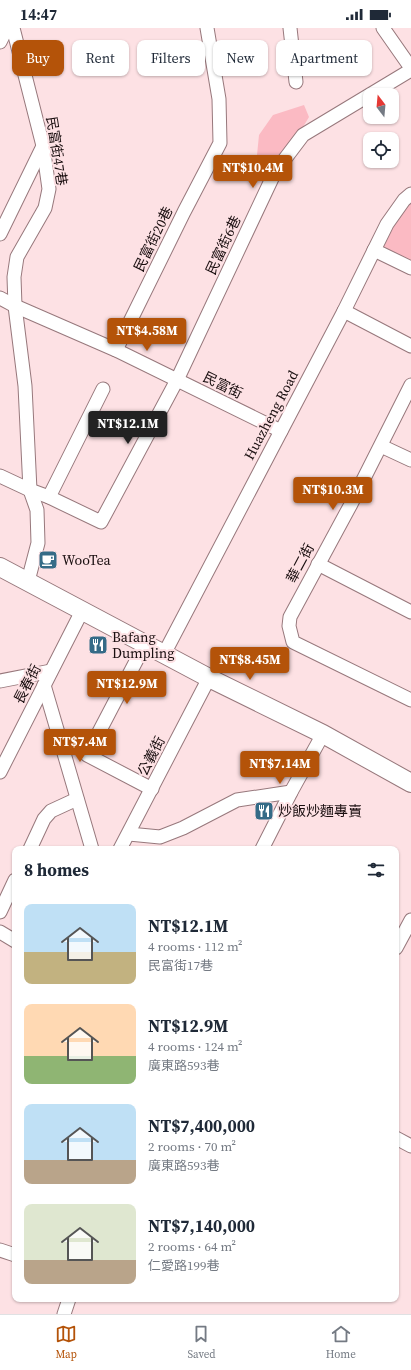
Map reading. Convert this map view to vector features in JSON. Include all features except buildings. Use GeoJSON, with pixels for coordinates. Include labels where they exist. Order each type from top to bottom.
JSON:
{"type":"FeatureCollection","features":[{"type":"Feature","properties":{"kind":"street"},"geometry":{"type":"LineString","coordinates":[[0,42],[7,28]]}},
{"type":"Feature","properties":{"kind":"street","name":"民富街47巷"},"geometry":{"type":"LineString","coordinates":[[13,28],[43,146],[49,189],[45,208],[18,257],[14,277],[15,306],[25,386],[30,490],[36,510],[38,543],[28,581]]}},
{"type":"Feature","properties":{"kind":"street","name":"民富街20巷"},"geometry":{"type":"LineString","coordinates":[[116,350],[220,143],[220,99],[207,28]]}},
{"type":"Feature","properties":{"kind":"street"},"geometry":{"type":"LineString","coordinates":[[290,28],[296,82]]}},
{"type":"Feature","properties":{"kind":"street"},"geometry":{"type":"LineString","coordinates":[[383,28],[411,69]]}},
{"type":"Feature","properties":{"kind":"street","name":"民富街6巷"},"geometry":{"type":"LineString","coordinates":[[48,497],[102,522],[177,380],[275,172],[302,135],[411,69]]}},
{"type":"Feature","properties":{"kind":"street"},"geometry":{"type":"LineString","coordinates":[[0,234],[43,146]]}},
{"type":"Feature","properties":{"kind":"street","name":"Huazheng Road"},"geometry":{"type":"LineString","coordinates":[[164,654],[344,311],[387,224],[404,200],[411,194]]}},
{"type":"Feature","properties":{"kind":"street"},"geometry":{"type":"LineString","coordinates":[[374,250],[411,268]]}},
{"type":"Feature","properties":{"kind":"street","name":"民富街"},"geometry":{"type":"LineString","coordinates":[[0,298],[116,350],[281,431]]}},
{"type":"Feature","properties":{"kind":"street"},"geometry":{"type":"LineString","coordinates":[[344,311],[411,346]]}},
{"type":"Feature","properties":{"kind":"street","name":"華二街"},"geometry":{"type":"LineString","coordinates":[[411,385],[381,446],[290,617],[289,626],[293,642],[411,700]]}},
{"type":"Feature","properties":{"kind":"street"},"geometry":{"type":"LineString","coordinates":[[0,476],[48,497],[103,389]]}},
{"type":"Feature","properties":{"kind":"street"},"geometry":{"type":"LineString","coordinates":[[381,446],[411,460]]}},
{"type":"Feature","properties":{"kind":"street"},"geometry":{"type":"LineString","coordinates":[[318,564],[411,612]]}},
{"type":"Feature","properties":{"kind":"street"},"geometry":{"type":"LineString","coordinates":[[0,567],[210,678],[323,734],[411,783]]}},
{"type":"Feature","properties":{"kind":"street","name":"長春街"},"geometry":{"type":"LineString","coordinates":[[0,772],[82,611]]}},
{"type":"Feature","properties":{"kind":"street"},"geometry":{"type":"LineString","coordinates":[[145,644],[87,755],[152,789]]}},
{"type":"Feature","properties":{"kind":"street"},"geometry":{"type":"LineString","coordinates":[[0,681],[51,671]]}},
{"type":"Feature","properties":{"kind":"street","name":"公義街"},"geometry":{"type":"LineString","coordinates":[[122,846],[210,678]]}},
{"type":"Feature","properties":{"kind":"street"},"geometry":{"type":"LineString","coordinates":[[44,685],[91,846]]}},
{"type":"Feature","properties":{"kind":"street"},"geometry":{"type":"LineString","coordinates":[[264,846],[323,734]]}},
{"type":"Feature","properties":{"kind":"street"},"geometry":{"type":"LineString","coordinates":[[128,834],[160,837],[183,828],[237,800],[291,792]]}},
{"type":"Feature","properties":{"kind":"street"},"geometry":{"type":"LineString","coordinates":[[31,846],[44,819],[51,811],[77,799]]}},
{"type":"Feature","properties":{"kind":"street"},"geometry":{"type":"LineString","coordinates":[[0,912],[12,886]]}},
{"type":"Feature","properties":{"kind":"street"},"geometry":{"type":"LineString","coordinates":[[399,942],[411,920]]}},
{"type":"Feature","properties":{"kind":"street"},"geometry":{"type":"LineString","coordinates":[[0,932],[12,939]]}},
{"type":"Feature","properties":{"kind":"street"},"geometry":{"type":"LineString","coordinates":[[399,1140],[411,1146]]}},
{"type":"Feature","properties":{"kind":"street"},"geometry":{"type":"LineString","coordinates":[[0,1250],[12,1254]]}},
{"type":"Feature","properties":{"kind":"street"},"geometry":{"type":"LineString","coordinates":[[64,1314],[68,1302]]}},
{"type":"Feature","properties":{"kind":"shaded area"},"geometry":{"type":"Polygon","coordinates":[[[304,105],[309,117],[303,127],[291,139],[282,162],[273,162],[257,155],[259,135],[273,115],[304,105]]]}},
{"type":"Feature","properties":{"kind":"shaded area"},"geometry":{"type":"Polygon","coordinates":[[[411,200],[411,262],[378,244],[411,200]]]}},
{"type":"Feature","properties":{"kind":"place","name":"WooTea"},"geometry":{"type":"Point","coordinates":[48,560]}},
{"type":"Feature","properties":{"kind":"place","name":"Bafang Dumpling"},"geometry":{"type":"Point","coordinates":[98,645]}},
{"type":"Feature","properties":{"kind":"place","name":"炒飯炒麵專賣"},"geometry":{"type":"Point","coordinates":[264,811]}}]}
